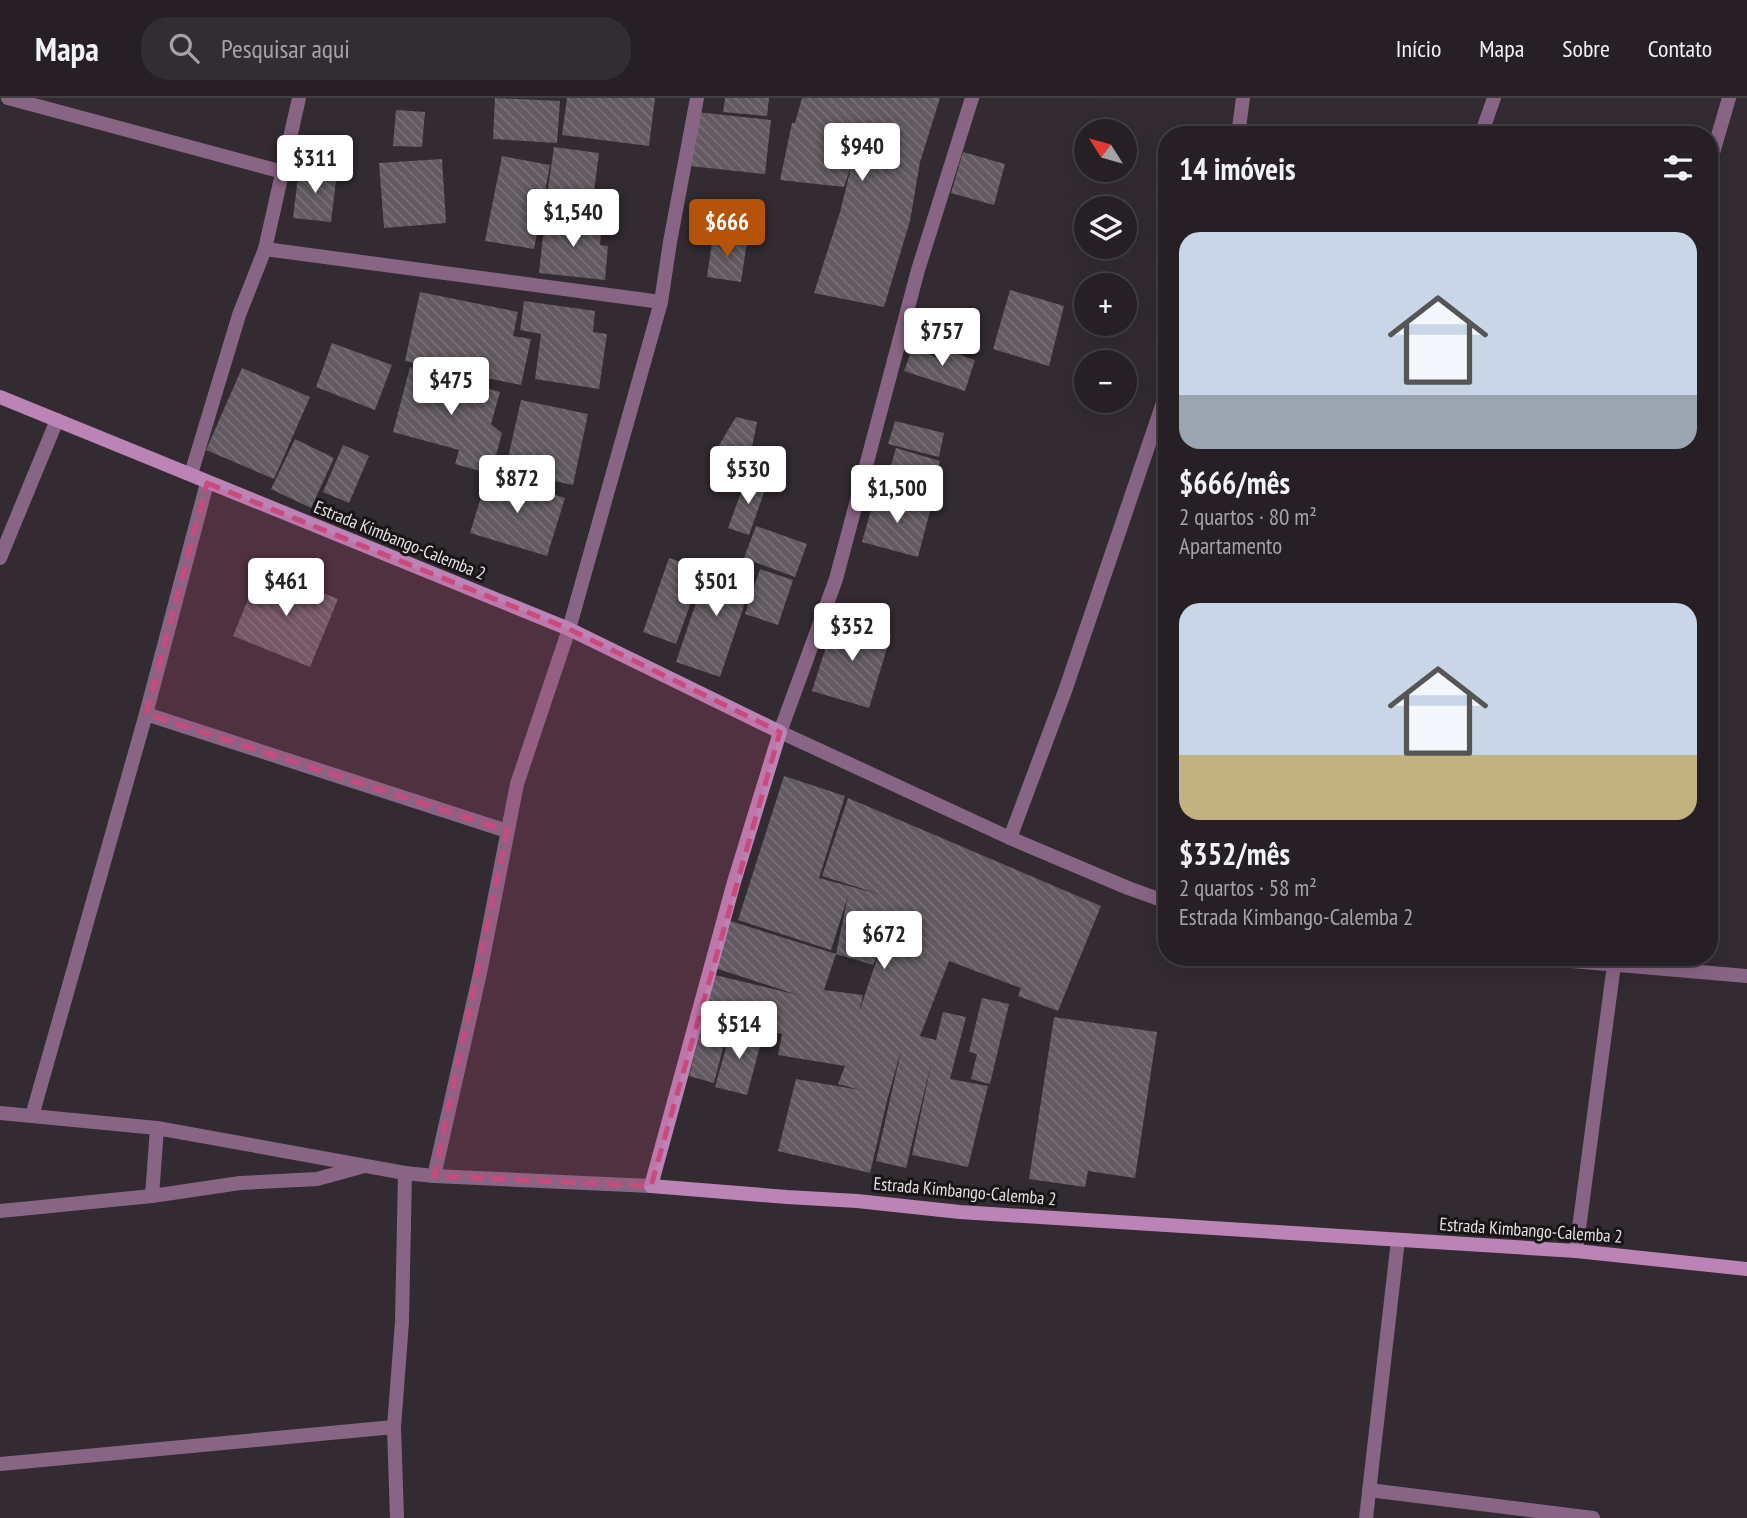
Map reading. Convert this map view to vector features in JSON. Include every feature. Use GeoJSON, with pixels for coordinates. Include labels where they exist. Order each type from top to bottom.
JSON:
{"type":"FeatureCollection","features":[{"type":"Feature","properties":{"kind":"main road","name":"Estrada Kimbango-Calemba 2"},"geometry":{"type":"LineString","coordinates":[[0,397],[569,629],[780,732]]}},
{"type":"Feature","properties":{"kind":"main road"},"geometry":{"type":"LineString","coordinates":[[651,1186],[734,882],[780,732]]}},
{"type":"Feature","properties":{"kind":"main road","name":"Estrada Kimbango-Calemba 2"},"geometry":{"type":"LineString","coordinates":[[651,1186],[857,1201],[960,1212],[1576,1251],[1747,1269]]}},
{"type":"Feature","properties":{"kind":"street"},"geometry":{"type":"LineString","coordinates":[[8,98],[284,172]]}},
{"type":"Feature","properties":{"kind":"street"},"geometry":{"type":"LineString","coordinates":[[191,474],[239,315],[265,249],[299,98]]}},
{"type":"Feature","properties":{"kind":"street"},"geometry":{"type":"LineString","coordinates":[[433,1176],[480,974],[517,784],[569,629],[661,302],[697,98]]}},
{"type":"Feature","properties":{"kind":"street"},"geometry":{"type":"LineString","coordinates":[[780,732],[836,579],[918,270],[972,98]]}},
{"type":"Feature","properties":{"kind":"street"},"geometry":{"type":"LineString","coordinates":[[1239,126],[1243,98]]}},
{"type":"Feature","properties":{"kind":"street"},"geometry":{"type":"LineString","coordinates":[[1484,126],[1494,98]]}},
{"type":"Feature","properties":{"kind":"street"},"geometry":{"type":"LineString","coordinates":[[1718,136],[1729,98]]}},
{"type":"Feature","properties":{"kind":"street"},"geometry":{"type":"LineString","coordinates":[[265,249],[661,302]]}},
{"type":"Feature","properties":{"kind":"street"},"geometry":{"type":"LineString","coordinates":[[1010,838],[1065,691],[1158,417]]}},
{"type":"Feature","properties":{"kind":"street"},"geometry":{"type":"LineString","coordinates":[[0,558],[57,420]]}},
{"type":"Feature","properties":{"kind":"street"},"geometry":{"type":"LineString","coordinates":[[32,1116],[146,714],[207,483]]}},
{"type":"Feature","properties":{"kind":"street"},"geometry":{"type":"LineString","coordinates":[[146,714],[507,831]]}},
{"type":"Feature","properties":{"kind":"street","name":"Estrada Kimbango-Calemba 2"},"geometry":{"type":"LineString","coordinates":[[780,732],[1010,838],[1158,899]]}},
{"type":"Feature","properties":{"kind":"street"},"geometry":{"type":"LineString","coordinates":[[1576,1251],[1613,966]]}},
{"type":"Feature","properties":{"kind":"street"},"geometry":{"type":"LineString","coordinates":[[1658,966],[1747,976]]}},
{"type":"Feature","properties":{"kind":"street"},"geometry":{"type":"LineString","coordinates":[[0,1112],[157,1128],[405,1173],[651,1186]]}},
{"type":"Feature","properties":{"kind":"street"},"geometry":{"type":"LineString","coordinates":[[152,1196],[157,1128]]}},
{"type":"Feature","properties":{"kind":"street"},"geometry":{"type":"LineString","coordinates":[[0,1211],[152,1196],[240,1183],[317,1179],[366,1166]]}},
{"type":"Feature","properties":{"kind":"street"},"geometry":{"type":"LineString","coordinates":[[397,1518],[394,1427],[402,1322],[405,1173]]}},
{"type":"Feature","properties":{"kind":"street"},"geometry":{"type":"LineString","coordinates":[[1366,1518],[1398,1240]]}},
{"type":"Feature","properties":{"kind":"street"},"geometry":{"type":"LineString","coordinates":[[0,1464],[394,1427]]}},
{"type":"Feature","properties":{"kind":"street"},"geometry":{"type":"LineString","coordinates":[[1369,1490],[1593,1518]]}},
{"type":"Feature","properties":{"kind":"highlighted area"},"geometry":{"type":"Polygon","coordinates":[[[207,483],[569,629],[780,732],[651,1186],[434,1176],[507,831],[146,714],[207,483]]]}},
{"type":"Feature","properties":{"kind":"building"},"geometry":{"type":"Polygon","coordinates":[[[495,98],[560,101],[557,143],[493,139],[495,98]]]}},
{"type":"Feature","properties":{"kind":"building"},"geometry":{"type":"Polygon","coordinates":[[[567,98],[655,98],[649,146],[562,135],[567,98]]]}},
{"type":"Feature","properties":{"kind":"building"},"geometry":{"type":"Polygon","coordinates":[[[725,98],[769,98],[767,116],[723,112],[725,98]]]}},
{"type":"Feature","properties":{"kind":"building"},"geometry":{"type":"Polygon","coordinates":[[[802,98],[940,98],[920,162],[910,221],[884,307],[814,293],[840,212],[853,160],[844,187],[780,180],[792,123],[795,123],[802,98]]]}},
{"type":"Feature","properties":{"kind":"building"},"geometry":{"type":"Polygon","coordinates":[[[396,110],[425,112],[422,147],[393,146],[396,110]]]}},
{"type":"Feature","properties":{"kind":"building"},"geometry":{"type":"Polygon","coordinates":[[[696,112],[771,120],[765,174],[690,166],[696,112]]]}},
{"type":"Feature","properties":{"kind":"building"},"geometry":{"type":"Polygon","coordinates":[[[554,147],[599,153],[591,215],[545,209],[554,147]]]}},
{"type":"Feature","properties":{"kind":"building"},"geometry":{"type":"Polygon","coordinates":[[[963,152],[1005,164],[994,205],[951,193],[963,152]]]}},
{"type":"Feature","properties":{"kind":"building"},"geometry":{"type":"Polygon","coordinates":[[[502,156],[550,165],[534,249],[485,241],[502,156]]]}},
{"type":"Feature","properties":{"kind":"building"},"geometry":{"type":"Polygon","coordinates":[[[442,159],[446,223],[384,228],[379,163],[442,159]]]}},
{"type":"Feature","properties":{"kind":"building"},"geometry":{"type":"Polygon","coordinates":[[[299,168],[337,172],[331,222],[293,218],[299,168]]]}},
{"type":"Feature","properties":{"kind":"building"},"geometry":{"type":"Polygon","coordinates":[[[545,217],[602,223],[600,245],[608,246],[605,280],[539,273],[545,217]]]}},
{"type":"Feature","properties":{"kind":"building"},"geometry":{"type":"Polygon","coordinates":[[[713,236],[747,241],[741,282],[707,277],[713,236]]]}},
{"type":"Feature","properties":{"kind":"building"},"geometry":{"type":"Polygon","coordinates":[[[1010,290],[1064,306],[1049,366],[993,349],[1010,290]]]}},
{"type":"Feature","properties":{"kind":"building"},"geometry":{"type":"Polygon","coordinates":[[[420,292],[518,312],[513,336],[531,339],[521,385],[405,361],[420,292]]]}},
{"type":"Feature","properties":{"kind":"building"},"geometry":{"type":"Polygon","coordinates":[[[524,301],[595,311],[593,332],[607,334],[599,389],[535,379],[541,334],[520,330],[524,301]]]}},
{"type":"Feature","properties":{"kind":"building"},"geometry":{"type":"Polygon","coordinates":[[[332,343],[392,365],[375,410],[316,387],[332,343]]]}},
{"type":"Feature","properties":{"kind":"building"},"geometry":{"type":"Polygon","coordinates":[[[912,349],[942,359],[945,350],[975,360],[965,391],[904,371],[912,349]]]}},
{"type":"Feature","properties":{"kind":"building"},"geometry":{"type":"Polygon","coordinates":[[[410,367],[500,392],[491,424],[502,433],[491,474],[455,464],[459,450],[393,432],[410,367]]]}},
{"type":"Feature","properties":{"kind":"building"},"geometry":{"type":"Polygon","coordinates":[[[242,368],[310,397],[274,479],[206,450],[242,368]]]}},
{"type":"Feature","properties":{"kind":"building"},"geometry":{"type":"Polygon","coordinates":[[[521,400],[588,414],[573,485],[505,471],[521,400]]]}},
{"type":"Feature","properties":{"kind":"building"},"geometry":{"type":"Polygon","coordinates":[[[736,417],[757,422],[749,462],[713,455],[736,417]]]}},
{"type":"Feature","properties":{"kind":"building"},"geometry":{"type":"Polygon","coordinates":[[[895,421],[944,433],[939,457],[888,444],[895,421]]]}},
{"type":"Feature","properties":{"kind":"building"},"geometry":{"type":"Polygon","coordinates":[[[295,439],[334,458],[311,508],[271,489],[295,439]]]}},
{"type":"Feature","properties":{"kind":"building"},"geometry":{"type":"Polygon","coordinates":[[[343,445],[369,456],[349,503],[323,492],[343,445]]]}},
{"type":"Feature","properties":{"kind":"building"},"geometry":{"type":"Polygon","coordinates":[[[896,448],[940,461],[928,503],[884,490],[896,448]]]}},
{"type":"Feature","properties":{"kind":"building"},"geometry":{"type":"Polygon","coordinates":[[[488,474],[565,498],[547,556],[470,533],[488,474]]]}},
{"type":"Feature","properties":{"kind":"building"},"geometry":{"type":"Polygon","coordinates":[[[747,476],[767,484],[749,535],[728,528],[747,476]]]}},
{"type":"Feature","properties":{"kind":"building"},"geometry":{"type":"Polygon","coordinates":[[[876,492],[931,507],[918,557],[862,542],[876,492]]]}},
{"type":"Feature","properties":{"kind":"building"},"geometry":{"type":"Polygon","coordinates":[[[756,526],[807,544],[795,577],[744,558],[756,526]]]}},
{"type":"Feature","properties":{"kind":"building"},"geometry":{"type":"Polygon","coordinates":[[[669,558],[703,569],[676,644],[643,632],[669,558]]]}},
{"type":"Feature","properties":{"kind":"building"},"geometry":{"type":"Polygon","coordinates":[[[711,558],[755,573],[720,677],[676,662],[711,558]]]}},
{"type":"Feature","properties":{"kind":"building"},"geometry":{"type":"Polygon","coordinates":[[[261,568],[338,599],[310,667],[233,636],[261,568]]]}},
{"type":"Feature","properties":{"kind":"building"},"geometry":{"type":"Polygon","coordinates":[[[760,569],[793,580],[778,625],[745,614],[760,569]]]}},
{"type":"Feature","properties":{"kind":"building"},"geometry":{"type":"Polygon","coordinates":[[[835,618],[891,635],[869,708],[812,691],[835,618]]]}},
{"type":"Feature","properties":{"kind":"building"},"geometry":{"type":"Polygon","coordinates":[[[784,776],[845,796],[819,878],[882,895],[822,876],[848,798],[1101,906],[1058,1011],[1018,996],[1021,988],[949,961],[920,1036],[936,1040],[943,1012],[966,1017],[950,1079],[988,1086],[968,1167],[912,1155],[932,1060],[906,1168],[876,1161],[902,1047],[870,1173],[778,1151],[796,1079],[860,1090],[838,1084],[845,1066],[778,1055],[782,1034],[705,1015],[715,975],[798,995],[715,968],[730,921],[836,954],[848,896],[831,950],[738,920],[784,776]],[[879,953],[873,965],[836,954],[824,990],[863,995],[859,1012],[879,953]]]}},
{"type":"Feature","properties":{"kind":"building"},"geometry":{"type":"Polygon","coordinates":[[[982,998],[1009,1004],[990,1084],[971,1079],[977,1054],[969,1052],[982,998]]]}},
{"type":"Feature","properties":{"kind":"building"},"geometry":{"type":"Polygon","coordinates":[[[1054,1017],[1157,1032],[1135,1178],[1088,1171],[1085,1187],[1029,1179],[1054,1017]]]}},
{"type":"Feature","properties":{"kind":"building"},"geometry":{"type":"Polygon","coordinates":[[[704,1018],[729,1025],[714,1083],[689,1076],[704,1018]]]}},
{"type":"Feature","properties":{"kind":"building"},"geometry":{"type":"Polygon","coordinates":[[[732,1026],[763,1035],[747,1095],[715,1087],[732,1026]]]}}]}
